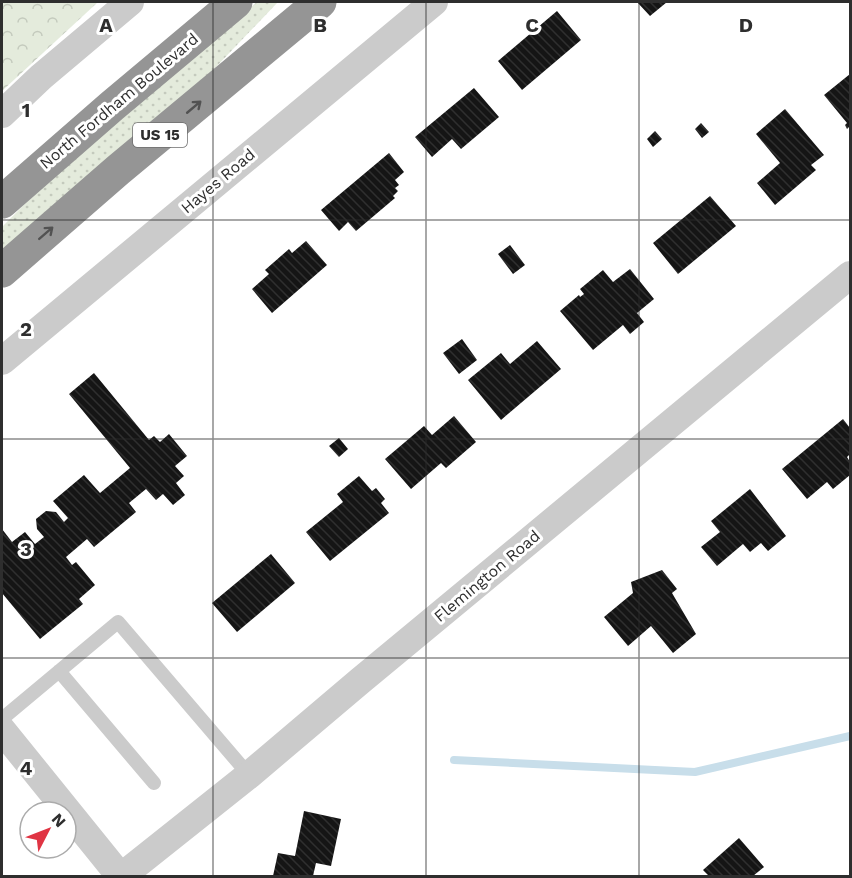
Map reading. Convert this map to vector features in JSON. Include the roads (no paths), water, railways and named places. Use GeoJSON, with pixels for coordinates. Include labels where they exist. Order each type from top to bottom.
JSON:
{"type":"FeatureCollection","features":[{"type":"Feature","properties":{"kind":"highway","name":"North Fordham Boulevard"},"geometry":{"type":"LineString","coordinates":[[2,202],[236,2]]}},
{"type":"Feature","properties":{"kind":"highway","name":"US 15"},"geometry":{"type":"LineString","coordinates":[[2,271],[118,170],[320,2]]}},
{"type":"Feature","properties":{"kind":"street"},"geometry":{"type":"LineString","coordinates":[[2,114],[41,77],[130,2]]}},
{"type":"Feature","properties":{"kind":"street","name":"Hayes Road"},"geometry":{"type":"LineString","coordinates":[[2,361],[434,2]]}},
{"type":"Feature","properties":{"kind":"street","name":"Flemington Road"},"geometry":{"type":"LineString","coordinates":[[121,876],[249,775],[850,275]]}},
{"type":"Feature","properties":{"kind":"street"},"geometry":{"type":"LineString","coordinates":[[2,730],[121,876]]}},
{"type":"Feature","properties":{"kind":"lane"},"geometry":{"type":"LineString","coordinates":[[2,719],[118,622],[249,775]]}},
{"type":"Feature","properties":{"kind":"lane"},"geometry":{"type":"LineString","coordinates":[[59,671],[154,783]]}},
{"type":"Feature","properties":{"kind":"waterway"},"geometry":{"type":"LineString","coordinates":[[454,760],[695,772],[850,736]]}}]}
